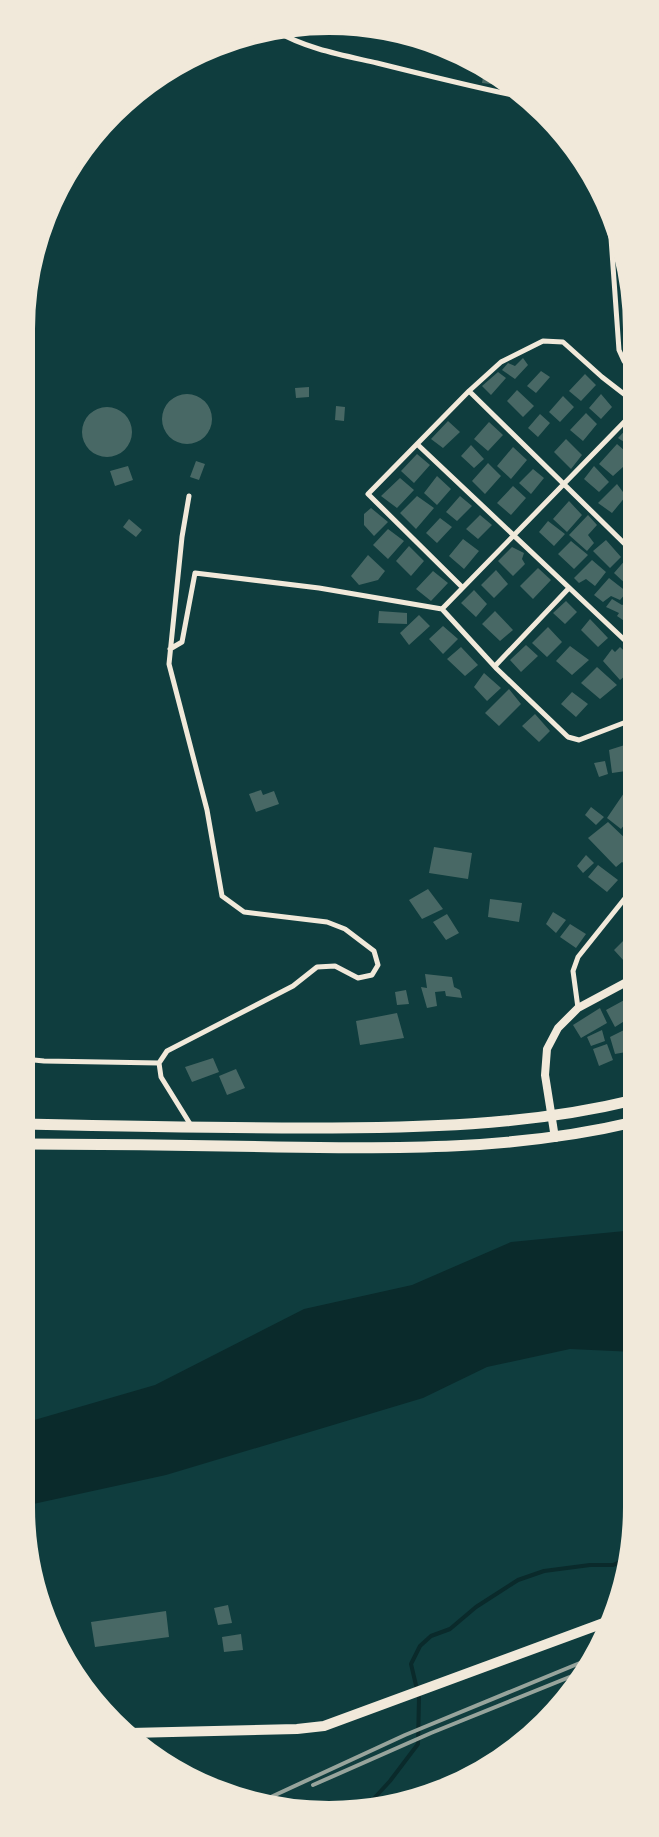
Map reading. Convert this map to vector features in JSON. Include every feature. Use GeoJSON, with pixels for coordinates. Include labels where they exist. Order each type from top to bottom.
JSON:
{"type":"FeatureCollection","features":[{"type":"Feature","properties":{"kind":"highway"},"geometry":{"type":"LineString","coordinates":[[32,1124],[192,1128],[394,1128],[551,1116],[626,1102]]}},
{"type":"Feature","properties":{"kind":"highway"},"geometry":{"type":"LineString","coordinates":[[32,1144],[360,1148],[453,1146],[555,1138],[626,1124]]}},
{"type":"Feature","properties":{"kind":"main road"},"geometry":{"type":"LineString","coordinates":[[136,1733],[297,1730],[324,1726],[603,1623]]}},
{"type":"Feature","properties":{"kind":"street"},"geometry":{"type":"LineString","coordinates":[[284,36],[294,42],[318,49],[510,94]]}},
{"type":"Feature","properties":{"kind":"street"},"geometry":{"type":"LineString","coordinates":[[609,229],[619,350],[626,364]]}},
{"type":"Feature","properties":{"kind":"street"},"geometry":{"type":"LineString","coordinates":[[462,587],[368,494],[469,391],[501,362],[544,341],[563,342],[626,396]]}},
{"type":"Feature","properties":{"kind":"street"},"geometry":{"type":"LineString","coordinates":[[469,391],[565,483],[626,545]]}},
{"type":"Feature","properties":{"kind":"street"},"geometry":{"type":"LineString","coordinates":[[442,609],[626,420]]}},
{"type":"Feature","properties":{"kind":"street"},"geometry":{"type":"LineString","coordinates":[[417,444],[626,641]]}},
{"type":"Feature","properties":{"kind":"street"},"geometry":{"type":"LineString","coordinates":[[189,496],[181,546],[169,664],[207,810],[222,896],[244,912],[327,922],[345,929],[374,951],[378,965],[372,976],[358,978],[335,966],[317,967],[294,986],[167,1051],[159,1064],[161,1077],[192,1128]]}},
{"type":"Feature","properties":{"kind":"street"},"geometry":{"type":"LineString","coordinates":[[170,649],[182,642],[195,573],[319,588],[442,609],[495,666],[568,737],[580,740],[626,723]]}},
{"type":"Feature","properties":{"kind":"street"},"geometry":{"type":"LineString","coordinates":[[495,666],[569,588]]}},
{"type":"Feature","properties":{"kind":"street"},"geometry":{"type":"LineString","coordinates":[[578,1008],[573,971],[578,957],[626,897]]}},
{"type":"Feature","properties":{"kind":"street"},"geometry":{"type":"LineString","coordinates":[[555,1138],[545,1075],[547,1049],[558,1028],[578,1008],[626,982]]}},
{"type":"Feature","properties":{"kind":"street"},"geometry":{"type":"LineString","coordinates":[[32,1060],[159,1064]]}},
{"type":"Feature","properties":{"kind":"water"},"geometry":{"type":"Polygon","coordinates":[[[626,1231],[626,1352],[570,1349],[487,1367],[423,1398],[166,1475],[32,1504],[32,1421],[155,1385],[304,1309],[412,1285],[511,1242],[626,1231]]]}},
{"type":"Feature","properties":{"kind":"building"},"geometry":{"type":"Polygon","coordinates":[[[483,75],[497,85],[482,83],[483,75]]]}},
{"type":"Feature","properties":{"kind":"building"},"geometry":{"type":"Polygon","coordinates":[[[523,358],[528,365],[515,379],[502,370],[508,363],[515,366],[523,358]]]}},
{"type":"Feature","properties":{"kind":"building"},"geometry":{"type":"Polygon","coordinates":[[[541,371],[550,377],[536,393],[527,386],[541,371]]]}},
{"type":"Feature","properties":{"kind":"building"},"geometry":{"type":"Polygon","coordinates":[[[498,372],[506,378],[491,395],[482,386],[498,372]]]}},
{"type":"Feature","properties":{"kind":"building"},"geometry":{"type":"Polygon","coordinates":[[[585,374],[596,385],[581,401],[569,391],[585,374]]]}},
{"type":"Feature","properties":{"kind":"building"},"geometry":{"type":"Polygon","coordinates":[[[309,387],[309,397],[296,398],[295,388],[309,387]]]}},
{"type":"Feature","properties":{"kind":"building"},"geometry":{"type":"Polygon","coordinates":[[[517,390],[534,406],[523,417],[507,401],[517,390]]]}},
{"type":"Feature","properties":{"kind":"building"},"geometry":{"type":"Polygon","coordinates":[[[182,394],[192,394],[205,401],[212,414],[212,424],[205,437],[192,444],[182,444],[173,440],[166,433],[162,424],[162,414],[166,405],[173,398],[182,394]]]}},
{"type":"Feature","properties":{"kind":"building"},"geometry":{"type":"Polygon","coordinates":[[[601,394],[612,407],[601,419],[589,408],[601,394]]]}},
{"type":"Feature","properties":{"kind":"building"},"geometry":{"type":"Polygon","coordinates":[[[563,396],[574,407],[560,422],[549,412],[563,396]]]}},
{"type":"Feature","properties":{"kind":"building"},"geometry":{"type":"Polygon","coordinates":[[[336,406],[345,407],[344,421],[335,420],[336,406]]]}},
{"type":"Feature","properties":{"kind":"building"},"geometry":{"type":"Polygon","coordinates":[[[107,407],[125,414],[132,432],[125,450],[107,457],[89,450],[82,432],[89,414],[107,407]]]}},
{"type":"Feature","properties":{"kind":"building"},"geometry":{"type":"Polygon","coordinates":[[[586,413],[597,424],[583,441],[570,430],[586,413]]]}},
{"type":"Feature","properties":{"kind":"building"},"geometry":{"type":"Polygon","coordinates":[[[540,414],[550,423],[538,437],[528,428],[540,414]]]}},
{"type":"Feature","properties":{"kind":"building"},"geometry":{"type":"Polygon","coordinates":[[[448,421],[460,432],[443,448],[431,439],[448,421]]]}},
{"type":"Feature","properties":{"kind":"building"},"geometry":{"type":"Polygon","coordinates":[[[489,422],[503,435],[488,451],[474,439],[489,422]]]}},
{"type":"Feature","properties":{"kind":"building"},"geometry":{"type":"Polygon","coordinates":[[[626,429],[626,443],[618,438],[626,429]]]}},
{"type":"Feature","properties":{"kind":"building"},"geometry":{"type":"Polygon","coordinates":[[[566,439],[582,455],[571,469],[554,452],[566,439]]]}},
{"type":"Feature","properties":{"kind":"building"},"geometry":{"type":"Polygon","coordinates":[[[617,444],[626,452],[626,464],[613,476],[599,464],[617,444]]]}},
{"type":"Feature","properties":{"kind":"building"},"geometry":{"type":"Polygon","coordinates":[[[471,445],[484,459],[474,468],[461,456],[471,445]]]}},
{"type":"Feature","properties":{"kind":"building"},"geometry":{"type":"Polygon","coordinates":[[[513,447],[527,460],[511,479],[497,466],[513,447]]]}},
{"type":"Feature","properties":{"kind":"building"},"geometry":{"type":"Polygon","coordinates":[[[417,454],[430,465],[414,483],[401,471],[417,454]]]}},
{"type":"Feature","properties":{"kind":"building"},"geometry":{"type":"Polygon","coordinates":[[[196,461],[205,464],[199,480],[190,477],[196,461]]]}},
{"type":"Feature","properties":{"kind":"building"},"geometry":{"type":"Polygon","coordinates":[[[488,463],[501,476],[485,494],[472,481],[488,463]]]}},
{"type":"Feature","properties":{"kind":"building"},"geometry":{"type":"Polygon","coordinates":[[[128,466],[133,480],[115,486],[110,471],[128,466]]]}},
{"type":"Feature","properties":{"kind":"building"},"geometry":{"type":"Polygon","coordinates":[[[594,466],[609,482],[599,492],[584,479],[594,466]]]}},
{"type":"Feature","properties":{"kind":"building"},"geometry":{"type":"Polygon","coordinates":[[[533,469],[544,478],[531,494],[519,483],[533,469]]]}},
{"type":"Feature","properties":{"kind":"building"},"geometry":{"type":"Polygon","coordinates":[[[437,476],[451,489],[437,505],[424,493],[437,476]]]}},
{"type":"Feature","properties":{"kind":"building"},"geometry":{"type":"Polygon","coordinates":[[[400,478],[414,490],[397,508],[381,496],[400,478]]]}},
{"type":"Feature","properties":{"kind":"building"},"geometry":{"type":"Polygon","coordinates":[[[617,484],[626,496],[612,513],[598,503],[617,484]]]}},
{"type":"Feature","properties":{"kind":"building"},"geometry":{"type":"Polygon","coordinates":[[[513,486],[526,498],[511,515],[497,503],[513,486]]]}},
{"type":"Feature","properties":{"kind":"building"},"geometry":{"type":"Polygon","coordinates":[[[417,496],[434,508],[416,529],[400,513],[417,496]]]}},
{"type":"Feature","properties":{"kind":"building"},"geometry":{"type":"Polygon","coordinates":[[[460,496],[472,506],[457,521],[446,512],[460,496]]]}},
{"type":"Feature","properties":{"kind":"building"},"geometry":{"type":"Polygon","coordinates":[[[569,501],[582,515],[567,532],[553,519],[569,501]]]}},
{"type":"Feature","properties":{"kind":"building"},"geometry":{"type":"Polygon","coordinates":[[[371,508],[388,522],[374,536],[364,525],[364,514],[371,508]]]}},
{"type":"Feature","properties":{"kind":"building"},"geometry":{"type":"Polygon","coordinates":[[[480,515],[492,525],[478,539],[466,529],[480,515]]]}},
{"type":"Feature","properties":{"kind":"building"},"geometry":{"type":"Polygon","coordinates":[[[588,515],[597,525],[588,535],[594,543],[587,551],[569,535],[588,515]]]}},
{"type":"Feature","properties":{"kind":"building"},"geometry":{"type":"Polygon","coordinates":[[[440,518],[452,527],[437,543],[426,533],[440,518]]]}},
{"type":"Feature","properties":{"kind":"building"},"geometry":{"type":"Polygon","coordinates":[[[129,519],[142,530],[136,537],[123,527],[129,519]]]}},
{"type":"Feature","properties":{"kind":"building"},"geometry":{"type":"Polygon","coordinates":[[[548,521],[565,534],[554,546],[539,532],[548,521]]]}},
{"type":"Feature","properties":{"kind":"building"},"geometry":{"type":"Polygon","coordinates":[[[388,529],[404,541],[388,559],[373,545],[388,529]]]}},
{"type":"Feature","properties":{"kind":"building"},"geometry":{"type":"Polygon","coordinates":[[[463,539],[479,551],[464,569],[449,556],[463,539]]]}},
{"type":"Feature","properties":{"kind":"building"},"geometry":{"type":"Polygon","coordinates":[[[606,540],[621,557],[610,568],[593,551],[606,540]]]}},
{"type":"Feature","properties":{"kind":"building"},"geometry":{"type":"Polygon","coordinates":[[[571,541],[588,555],[574,569],[558,554],[571,541]]]}},
{"type":"Feature","properties":{"kind":"building"},"geometry":{"type":"Polygon","coordinates":[[[409,546],[424,561],[411,576],[396,561],[409,546]]]}},
{"type":"Feature","properties":{"kind":"building"},"geometry":{"type":"Polygon","coordinates":[[[512,547],[524,553],[522,559],[525,564],[513,576],[498,561],[512,547]]]}},
{"type":"Feature","properties":{"kind":"building"},"geometry":{"type":"Polygon","coordinates":[[[368,555],[385,571],[378,580],[359,585],[351,576],[368,555]]]}},
{"type":"Feature","properties":{"kind":"building"},"geometry":{"type":"Polygon","coordinates":[[[626,559],[626,584],[614,573],[626,559]]]}},
{"type":"Feature","properties":{"kind":"building"},"geometry":{"type":"Polygon","coordinates":[[[592,560],[606,572],[595,586],[586,579],[579,583],[574,578],[592,560]]]}},
{"type":"Feature","properties":{"kind":"building"},"geometry":{"type":"Polygon","coordinates":[[[538,568],[551,580],[533,599],[520,586],[538,568]]]}},
{"type":"Feature","properties":{"kind":"building"},"geometry":{"type":"Polygon","coordinates":[[[496,570],[508,584],[494,598],[481,585],[496,570]]]}},
{"type":"Feature","properties":{"kind":"building"},"geometry":{"type":"Polygon","coordinates":[[[433,571],[448,583],[431,601],[416,589],[433,571]]]}},
{"type":"Feature","properties":{"kind":"building"},"geometry":{"type":"Polygon","coordinates":[[[609,578],[626,591],[620,600],[611,596],[603,602],[594,595],[609,578]]]}},
{"type":"Feature","properties":{"kind":"building"},"geometry":{"type":"Polygon","coordinates":[[[474,590],[487,604],[476,617],[461,603],[474,590]]]}},
{"type":"Feature","properties":{"kind":"building"},"geometry":{"type":"Polygon","coordinates":[[[612,599],[622,605],[626,603],[626,622],[617,616],[619,613],[606,607],[612,599]]]}},
{"type":"Feature","properties":{"kind":"building"},"geometry":{"type":"Polygon","coordinates":[[[566,601],[577,612],[565,624],[553,613],[566,601]]]}},
{"type":"Feature","properties":{"kind":"building"},"geometry":{"type":"Polygon","coordinates":[[[379,611],[407,613],[407,624],[378,623],[379,611]]]}},
{"type":"Feature","properties":{"kind":"building"},"geometry":{"type":"Polygon","coordinates":[[[495,611],[513,630],[500,641],[482,624],[495,611]]]}},
{"type":"Feature","properties":{"kind":"building"},"geometry":{"type":"Polygon","coordinates":[[[419,615],[430,626],[409,645],[400,633],[419,615]]]}},
{"type":"Feature","properties":{"kind":"building"},"geometry":{"type":"Polygon","coordinates":[[[590,619],[608,638],[598,647],[581,630],[590,619]]]}},
{"type":"Feature","properties":{"kind":"building"},"geometry":{"type":"Polygon","coordinates":[[[443,626],[458,639],[443,654],[429,639],[443,626]]]}},
{"type":"Feature","properties":{"kind":"building"},"geometry":{"type":"Polygon","coordinates":[[[548,627],[562,642],[547,657],[532,643],[548,627]]]}},
{"type":"Feature","properties":{"kind":"building"},"geometry":{"type":"Polygon","coordinates":[[[526,645],[538,656],[521,672],[510,660],[526,645]]]}},
{"type":"Feature","properties":{"kind":"building"},"geometry":{"type":"Polygon","coordinates":[[[570,646],[589,660],[572,675],[556,661],[570,646]]]}},
{"type":"Feature","properties":{"kind":"building"},"geometry":{"type":"Polygon","coordinates":[[[461,647],[478,665],[465,676],[447,659],[461,647]]]}},
{"type":"Feature","properties":{"kind":"building"},"geometry":{"type":"Polygon","coordinates":[[[620,647],[626,653],[626,675],[620,680],[603,661],[612,649],[615,652],[620,647]]]}},
{"type":"Feature","properties":{"kind":"building"},"geometry":{"type":"Polygon","coordinates":[[[597,667],[617,685],[600,699],[581,683],[597,667]]]}},
{"type":"Feature","properties":{"kind":"building"},"geometry":{"type":"Polygon","coordinates":[[[484,673],[501,688],[487,701],[474,687],[484,673]]]}},
{"type":"Feature","properties":{"kind":"building"},"geometry":{"type":"Polygon","coordinates":[[[509,689],[521,704],[499,726],[485,713],[509,689]]]}},
{"type":"Feature","properties":{"kind":"building"},"geometry":{"type":"Polygon","coordinates":[[[572,692],[588,704],[576,717],[561,704],[572,692]]]}},
{"type":"Feature","properties":{"kind":"building"},"geometry":{"type":"Polygon","coordinates":[[[535,714],[550,731],[539,742],[522,726],[535,714]]]}},
{"type":"Feature","properties":{"kind":"building"},"geometry":{"type":"Polygon","coordinates":[[[626,745],[626,771],[612,773],[609,750],[626,745]]]}},
{"type":"Feature","properties":{"kind":"building"},"geometry":{"type":"Polygon","coordinates":[[[605,761],[608,774],[599,777],[594,763],[605,761]]]}},
{"type":"Feature","properties":{"kind":"building"},"geometry":{"type":"Polygon","coordinates":[[[261,790],[263,795],[274,791],[279,804],[256,812],[249,794],[261,790]]]}},
{"type":"Feature","properties":{"kind":"building"},"geometry":{"type":"Polygon","coordinates":[[[624,793],[626,795],[626,823],[621,829],[607,818],[624,793]]]}},
{"type":"Feature","properties":{"kind":"building"},"geometry":{"type":"Polygon","coordinates":[[[591,807],[604,817],[596,825],[585,815],[591,807]]]}},
{"type":"Feature","properties":{"kind":"building"},"geometry":{"type":"Polygon","coordinates":[[[608,822],[626,839],[624,847],[626,848],[626,865],[622,862],[616,867],[588,838],[608,822]]]}},
{"type":"Feature","properties":{"kind":"building"},"geometry":{"type":"Polygon","coordinates":[[[434,847],[472,853],[468,879],[429,873],[434,847]]]}},
{"type":"Feature","properties":{"kind":"building"},"geometry":{"type":"Polygon","coordinates":[[[586,855],[594,863],[583,873],[577,866],[586,855]]]}},
{"type":"Feature","properties":{"kind":"building"},"geometry":{"type":"Polygon","coordinates":[[[598,865],[618,880],[607,892],[588,877],[598,865]]]}},
{"type":"Feature","properties":{"kind":"building"},"geometry":{"type":"Polygon","coordinates":[[[428,889],[443,909],[422,919],[409,900],[428,889]]]}},
{"type":"Feature","properties":{"kind":"building"},"geometry":{"type":"Polygon","coordinates":[[[490,899],[522,903],[519,922],[488,917],[490,899]]]}},
{"type":"Feature","properties":{"kind":"building"},"geometry":{"type":"Polygon","coordinates":[[[553,912],[566,920],[556,933],[546,924],[553,912]]]}},
{"type":"Feature","properties":{"kind":"building"},"geometry":{"type":"Polygon","coordinates":[[[447,914],[459,933],[446,940],[433,922],[447,914]]]}},
{"type":"Feature","properties":{"kind":"building"},"geometry":{"type":"Polygon","coordinates":[[[570,924],[586,934],[576,948],[560,937],[570,924]]]}},
{"type":"Feature","properties":{"kind":"building"},"geometry":{"type":"Polygon","coordinates":[[[626,938],[626,959],[624,961],[614,950],[626,938]]]}},
{"type":"Feature","properties":{"kind":"building"},"geometry":{"type":"Polygon","coordinates":[[[425,974],[452,977],[454,987],[460,990],[462,998],[446,996],[445,991],[435,992],[437,1006],[427,1008],[421,987],[427,988],[425,974]]]}},
{"type":"Feature","properties":{"kind":"building"},"geometry":{"type":"Polygon","coordinates":[[[406,990],[409,1004],[397,1005],[395,992],[406,990]]]}},
{"type":"Feature","properties":{"kind":"building"},"geometry":{"type":"Polygon","coordinates":[[[626,999],[626,1020],[615,1027],[606,1010],[626,999]]]}},
{"type":"Feature","properties":{"kind":"building"},"geometry":{"type":"Polygon","coordinates":[[[600,1008],[607,1023],[581,1038],[573,1025],[600,1008]]]}},
{"type":"Feature","properties":{"kind":"building"},"geometry":{"type":"Polygon","coordinates":[[[397,1013],[404,1038],[360,1045],[356,1021],[397,1013]]]}},
{"type":"Feature","properties":{"kind":"building"},"geometry":{"type":"Polygon","coordinates":[[[626,1029],[626,1043],[623,1044],[626,1052],[615,1054],[610,1037],[626,1029]]]}},
{"type":"Feature","properties":{"kind":"building"},"geometry":{"type":"Polygon","coordinates":[[[602,1030],[605,1041],[591,1046],[587,1037],[602,1030]]]}},
{"type":"Feature","properties":{"kind":"building"},"geometry":{"type":"Polygon","coordinates":[[[607,1044],[613,1060],[599,1066],[593,1049],[607,1044]]]}},
{"type":"Feature","properties":{"kind":"building"},"geometry":{"type":"Polygon","coordinates":[[[213,1058],[219,1072],[192,1082],[185,1067],[213,1058]]]}},
{"type":"Feature","properties":{"kind":"building"},"geometry":{"type":"Polygon","coordinates":[[[236,1069],[245,1088],[227,1095],[219,1076],[236,1069]]]}},
{"type":"Feature","properties":{"kind":"building"},"geometry":{"type":"Polygon","coordinates":[[[228,1605],[232,1623],[218,1625],[214,1608],[228,1605]]]}},
{"type":"Feature","properties":{"kind":"building"},"geometry":{"type":"Polygon","coordinates":[[[166,1611],[169,1637],[95,1647],[91,1622],[166,1611]]]}},
{"type":"Feature","properties":{"kind":"building"},"geometry":{"type":"Polygon","coordinates":[[[241,1634],[243,1650],[224,1652],[222,1637],[241,1634]]]}},
{"type":"Feature","properties":{"kind":"waterway"},"geometry":{"type":"LineString","coordinates":[[371,1802],[390,1781],[418,1744],[419,1698],[411,1664],[420,1646],[431,1636],[450,1629],[476,1607],[518,1580],[544,1571],[590,1565],[613,1565],[622,1561]]}},
{"type":"Feature","properties":{"kind":"railway"},"geometry":{"type":"LineString","coordinates":[[268,1798],[405,1735],[583,1662]]}},
{"type":"Feature","properties":{"kind":"railway"},"geometry":{"type":"LineString","coordinates":[[313,1785],[431,1733],[574,1675]]}}]}
